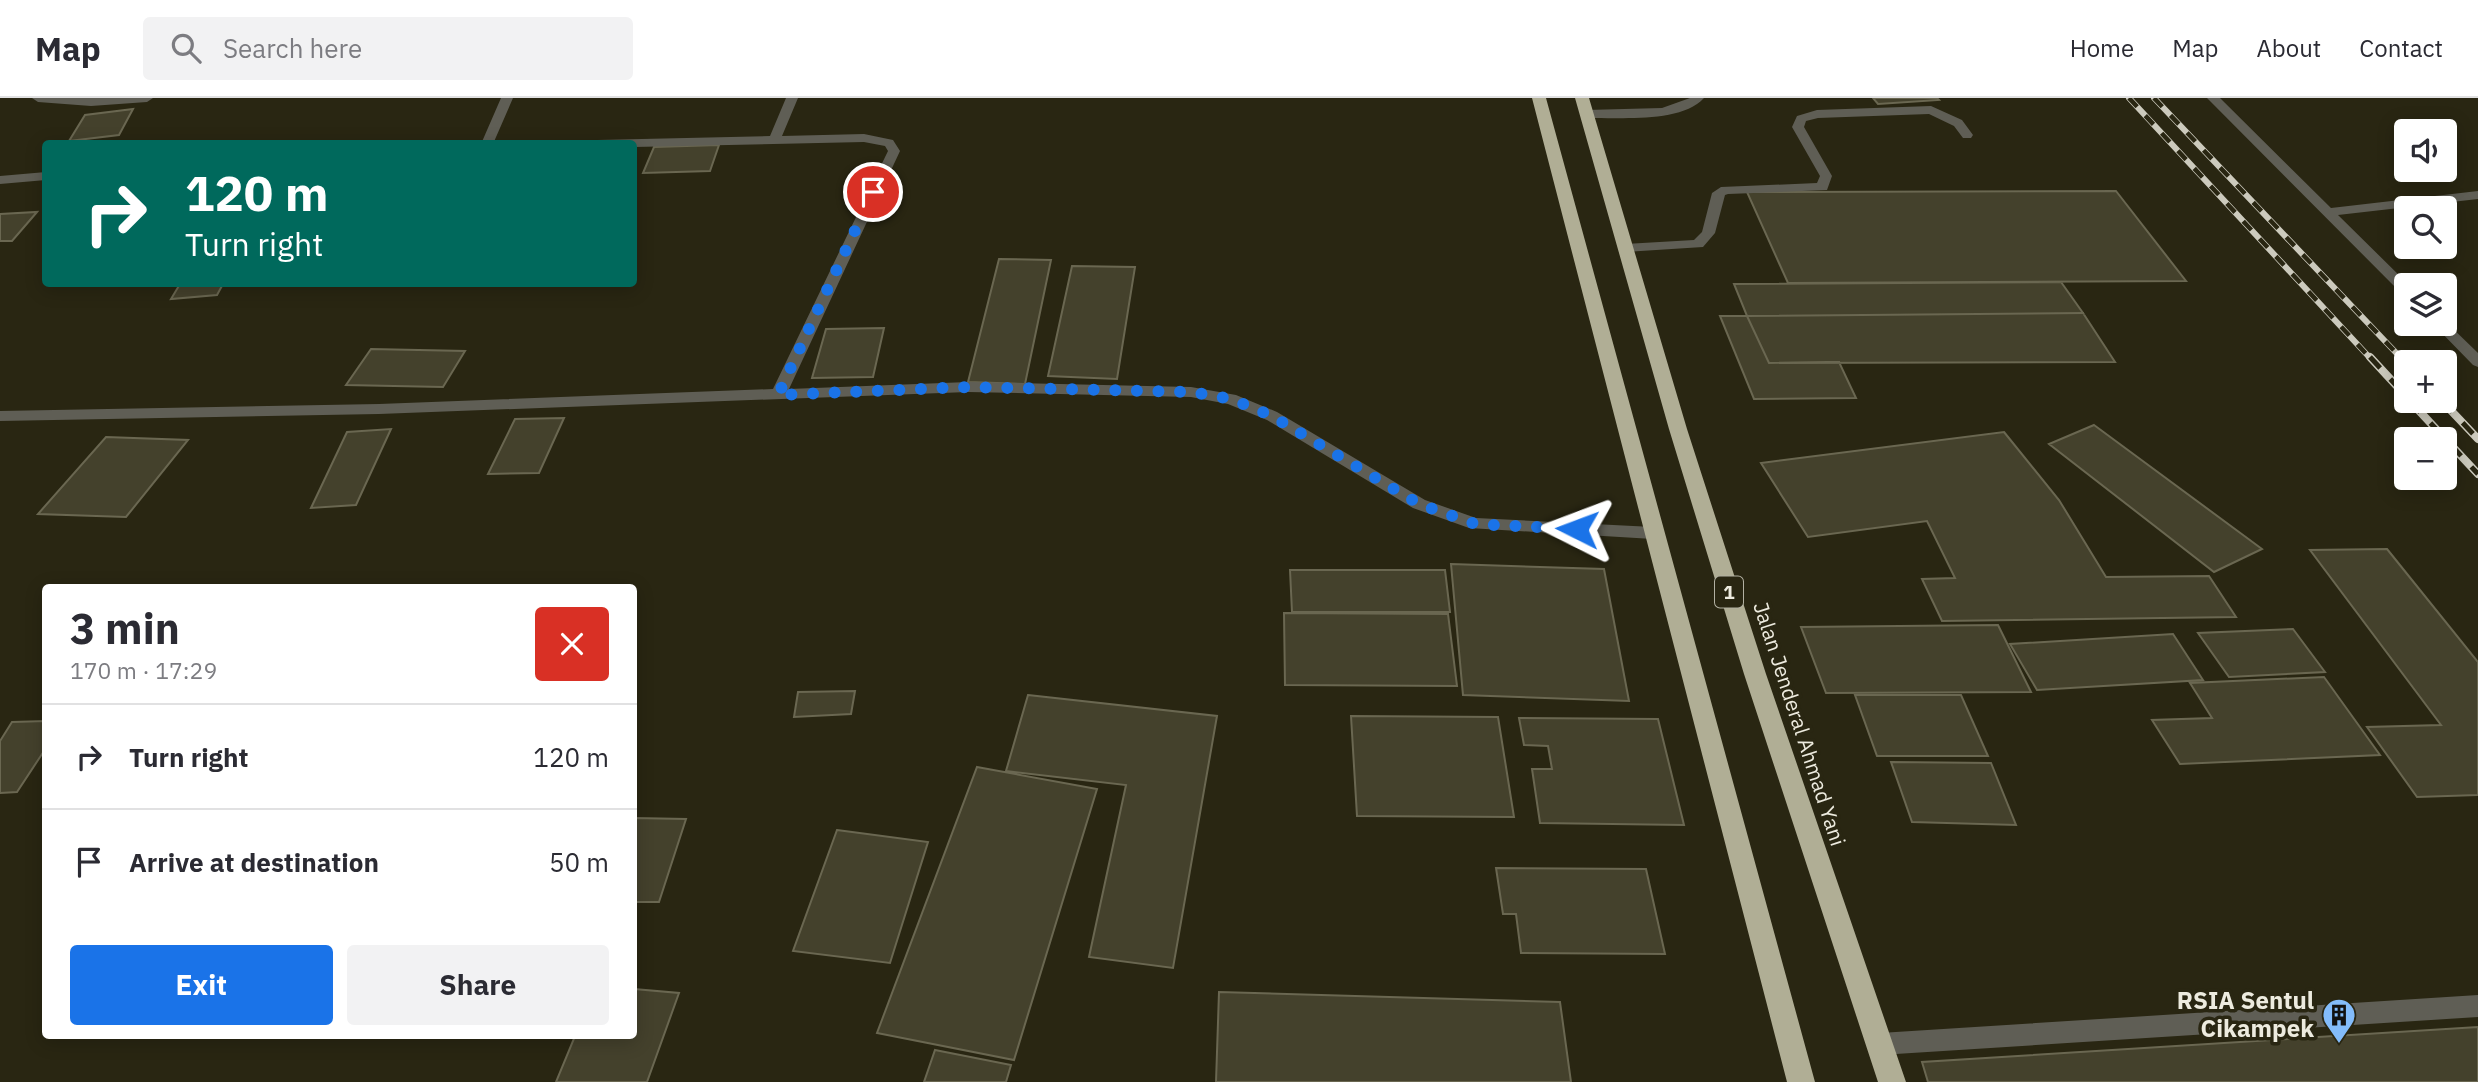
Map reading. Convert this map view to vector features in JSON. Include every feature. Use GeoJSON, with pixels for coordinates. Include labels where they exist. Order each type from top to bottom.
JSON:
{"type":"FeatureCollection","features":[{"type":"Feature","properties":{"kind":"highway"},"geometry":{"type":"LineString","coordinates":[[1539,98],[1801,1082]]}},
{"type":"Feature","properties":{"kind":"highway","name":"Jalan Jenderal Ahmad Yani"},"geometry":{"type":"LineString","coordinates":[[1584,106],[1755,674],[1892,1082]]}},
{"type":"Feature","properties":{"kind":"street"},"geometry":{"type":"LineString","coordinates":[[38,98],[91,102],[146,98]]}},
{"type":"Feature","properties":{"kind":"street"},"geometry":{"type":"LineString","coordinates":[[488,140],[507,98]]}},
{"type":"Feature","properties":{"kind":"street"},"geometry":{"type":"LineString","coordinates":[[775,139],[792,98]]}},
{"type":"Feature","properties":{"kind":"street"},"geometry":{"type":"LineString","coordinates":[[1584,106],[1667,110],[1687,106],[1698,98]]}},
{"type":"Feature","properties":{"kind":"street"},"geometry":{"type":"LineString","coordinates":[[2213,98],[2394,278]]}},
{"type":"Feature","properties":{"kind":"street"},"geometry":{"type":"LineString","coordinates":[[1625,248],[1698,244],[1708,233],[1719,193],[1726,190],[1822,187],[1826,176],[1798,127],[1801,119],[1817,114],[1931,110],[1952,119],[1967,135]]}},
{"type":"Feature","properties":{"kind":"street"},"geometry":{"type":"LineString","coordinates":[[637,143],[880,139],[894,151],[778,395]]}},
{"type":"Feature","properties":{"kind":"street"},"geometry":{"type":"LineString","coordinates":[[0,180],[42,176]]}},
{"type":"Feature","properties":{"kind":"street"},"geometry":{"type":"LineString","coordinates":[[2328,212],[2478,195]]}},
{"type":"Feature","properties":{"kind":"street"},"geometry":{"type":"LineString","coordinates":[[2452,336],[2478,362]]}},
{"type":"Feature","properties":{"kind":"street"},"geometry":{"type":"LineString","coordinates":[[0,416],[178,414],[968,387],[1191,392],[1231,399],[1272,416],[1419,504],[1475,524],[1653,533]]}},
{"type":"Feature","properties":{"kind":"street"},"geometry":{"type":"LineString","coordinates":[[1880,1044],[2478,1006]]}},
{"type":"Feature","properties":{"kind":"building"},"geometry":{"type":"Polygon","coordinates":[[[1873,98],[1937,98],[1939,100],[1878,104],[1873,98]]]}},
{"type":"Feature","properties":{"kind":"building"},"geometry":{"type":"Polygon","coordinates":[[[133,109],[119,135],[70,140],[85,115],[133,109]]]}},
{"type":"Feature","properties":{"kind":"building"},"geometry":{"type":"Polygon","coordinates":[[[719,145],[710,171],[643,173],[654,147],[719,145]]]}},
{"type":"Feature","properties":{"kind":"building"},"geometry":{"type":"Polygon","coordinates":[[[2116,191],[2186,281],[1788,283],[1747,192],[2116,191]]]}},
{"type":"Feature","properties":{"kind":"building"},"geometry":{"type":"Polygon","coordinates":[[[37,212],[12,241],[0,241],[0,214],[37,212]]]}},
{"type":"Feature","properties":{"kind":"building"},"geometry":{"type":"Polygon","coordinates":[[[999,259],[1051,260],[1025,384],[968,382],[999,259]]]}},
{"type":"Feature","properties":{"kind":"building"},"geometry":{"type":"Polygon","coordinates":[[[1072,266],[1135,267],[1117,379],[1048,376],[1072,266]]]}},
{"type":"Feature","properties":{"kind":"building"},"geometry":{"type":"Polygon","coordinates":[[[2061,282],[2083,313],[1747,316],[1734,284],[2061,282]]]}},
{"type":"Feature","properties":{"kind":"building"},"geometry":{"type":"Polygon","coordinates":[[[178,287],[221,287],[217,295],[171,299],[178,287]]]}},
{"type":"Feature","properties":{"kind":"building"},"geometry":{"type":"Polygon","coordinates":[[[2083,313],[2115,362],[1769,363],[1747,316],[2083,313]]]}},
{"type":"Feature","properties":{"kind":"building"},"geometry":{"type":"Polygon","coordinates":[[[1720,316],[1747,316],[1769,363],[1839,362],[1856,398],[1754,399],[1720,316]]]}},
{"type":"Feature","properties":{"kind":"building"},"geometry":{"type":"Polygon","coordinates":[[[884,328],[873,377],[812,378],[826,329],[884,328]]]}},
{"type":"Feature","properties":{"kind":"building"},"geometry":{"type":"Polygon","coordinates":[[[371,349],[465,351],[443,387],[346,385],[371,349]]]}},
{"type":"Feature","properties":{"kind":"building"},"geometry":{"type":"Polygon","coordinates":[[[564,418],[539,473],[488,474],[515,419],[564,418]]]}},
{"type":"Feature","properties":{"kind":"building"},"geometry":{"type":"Polygon","coordinates":[[[2094,425],[2262,549],[2214,572],[2049,444],[2094,425]]]}},
{"type":"Feature","properties":{"kind":"building"},"geometry":{"type":"Polygon","coordinates":[[[391,429],[356,505],[311,508],[347,432],[391,429]]]}},
{"type":"Feature","properties":{"kind":"building"},"geometry":{"type":"Polygon","coordinates":[[[2004,432],[2059,500],[2106,577],[2209,576],[2236,617],[1942,621],[1922,579],[1955,578],[1927,521],[1808,537],[1761,463],[2004,432]]]}},
{"type":"Feature","properties":{"kind":"building"},"geometry":{"type":"Polygon","coordinates":[[[106,437],[188,440],[126,517],[38,514],[106,437]]]}},
{"type":"Feature","properties":{"kind":"building"},"geometry":{"type":"Polygon","coordinates":[[[2387,549],[2478,662],[2478,795],[2417,797],[2367,727],[2441,725],[2310,550],[2387,549]]]}},
{"type":"Feature","properties":{"kind":"building"},"geometry":{"type":"Polygon","coordinates":[[[1451,564],[1604,569],[1629,701],[1463,695],[1451,564]]]}},
{"type":"Feature","properties":{"kind":"building"},"geometry":{"type":"Polygon","coordinates":[[[1290,570],[1445,570],[1450,612],[1292,612],[1290,570]]]}},
{"type":"Feature","properties":{"kind":"building"},"geometry":{"type":"Polygon","coordinates":[[[1284,613],[1448,614],[1457,686],[1285,685],[1284,613]]]}},
{"type":"Feature","properties":{"kind":"building"},"geometry":{"type":"Polygon","coordinates":[[[1998,625],[2031,692],[1826,693],[1801,627],[1998,625]]]}},
{"type":"Feature","properties":{"kind":"building"},"geometry":{"type":"Polygon","coordinates":[[[2293,629],[2325,672],[2229,677],[2198,633],[2293,629]]]}},
{"type":"Feature","properties":{"kind":"building"},"geometry":{"type":"Polygon","coordinates":[[[2173,634],[2203,680],[2037,690],[2010,644],[2173,634]]]}},
{"type":"Feature","properties":{"kind":"building"},"geometry":{"type":"Polygon","coordinates":[[[2324,677],[2380,755],[2180,764],[2152,720],[2212,718],[2190,683],[2324,677]]]}},
{"type":"Feature","properties":{"kind":"building"},"geometry":{"type":"Polygon","coordinates":[[[855,691],[851,714],[794,717],[798,692],[855,691]]]}},
{"type":"Feature","properties":{"kind":"building"},"geometry":{"type":"Polygon","coordinates":[[[1028,695],[1217,716],[1173,968],[1089,957],[1126,785],[1006,771],[1028,695]]]}},
{"type":"Feature","properties":{"kind":"building"},"geometry":{"type":"Polygon","coordinates":[[[1855,695],[1961,695],[1988,756],[1877,756],[1855,695]]]}},
{"type":"Feature","properties":{"kind":"building"},"geometry":{"type":"Polygon","coordinates":[[[1351,716],[1498,717],[1514,817],[1357,816],[1351,716]]]}},
{"type":"Feature","properties":{"kind":"building"},"geometry":{"type":"Polygon","coordinates":[[[1519,718],[1658,719],[1684,825],[1540,823],[1532,769],[1552,769],[1548,746],[1524,745],[1519,718]]]}},
{"type":"Feature","properties":{"kind":"building"},"geometry":{"type":"Polygon","coordinates":[[[42,721],[42,754],[17,792],[0,793],[0,741],[12,722],[42,721]]]}},
{"type":"Feature","properties":{"kind":"building"},"geometry":{"type":"Polygon","coordinates":[[[1891,762],[1991,763],[2016,825],[1912,822],[1891,762]]]}},
{"type":"Feature","properties":{"kind":"building"},"geometry":{"type":"Polygon","coordinates":[[[977,767],[1097,789],[1014,1060],[877,1033],[977,767]]]}},
{"type":"Feature","properties":{"kind":"building"},"geometry":{"type":"Polygon","coordinates":[[[637,818],[686,819],[659,902],[637,902],[637,818]]]}},
{"type":"Feature","properties":{"kind":"building"},"geometry":{"type":"Polygon","coordinates":[[[837,830],[928,842],[890,963],[793,951],[837,830]]]}},
{"type":"Feature","properties":{"kind":"building"},"geometry":{"type":"Polygon","coordinates":[[[1496,868],[1646,869],[1665,954],[1521,953],[1516,914],[1503,914],[1496,868]]]}},
{"type":"Feature","properties":{"kind":"building"},"geometry":{"type":"Polygon","coordinates":[[[637,989],[679,993],[647,1082],[556,1082],[574,1039],[637,1039],[637,989]]]}},
{"type":"Feature","properties":{"kind":"building"},"geometry":{"type":"Polygon","coordinates":[[[1219,992],[1560,1002],[1571,1082],[1216,1082],[1219,992]]]}},
{"type":"Feature","properties":{"kind":"building","name":"RSIA Sentul Cikampek"},"geometry":{"type":"Polygon","coordinates":[[[2478,1027],[2478,1082],[1928,1082],[1922,1062],[2478,1027]]]}},
{"type":"Feature","properties":{"kind":"building"},"geometry":{"type":"Polygon","coordinates":[[[935,1050],[1011,1065],[1006,1082],[924,1082],[935,1050]]]}},
{"type":"Feature","properties":{"kind":"railway"},"geometry":{"type":"LineString","coordinates":[[2129,98],[2371,359]]}},
{"type":"Feature","properties":{"kind":"railway"},"geometry":{"type":"LineString","coordinates":[[2154,98],[2394,351]]}},
{"type":"Feature","properties":{"kind":"railway"},"geometry":{"type":"LineString","coordinates":[[2370,357],[2394,383]]}},
{"type":"Feature","properties":{"kind":"railway"},"geometry":{"type":"LineString","coordinates":[[2421,413],[2478,474]]}},
{"type":"Feature","properties":{"kind":"railway"},"geometry":{"type":"LineString","coordinates":[[2453,413],[2478,439]]}},
{"type":"Feature","properties":{"kind":"place","name":"RSIA Sentul Cikampek"},"geometry":{"type":"Point","coordinates":[2339,1045]}},
{"type":"Feature","properties":{"kind":"route"},"geometry":{"type":"LineString","coordinates":[[873,192],[778,395],[968,387],[1191,392],[1231,399],[1272,416],[1374,480],[1419,504],[1475,524],[1577,529]]}}]}
